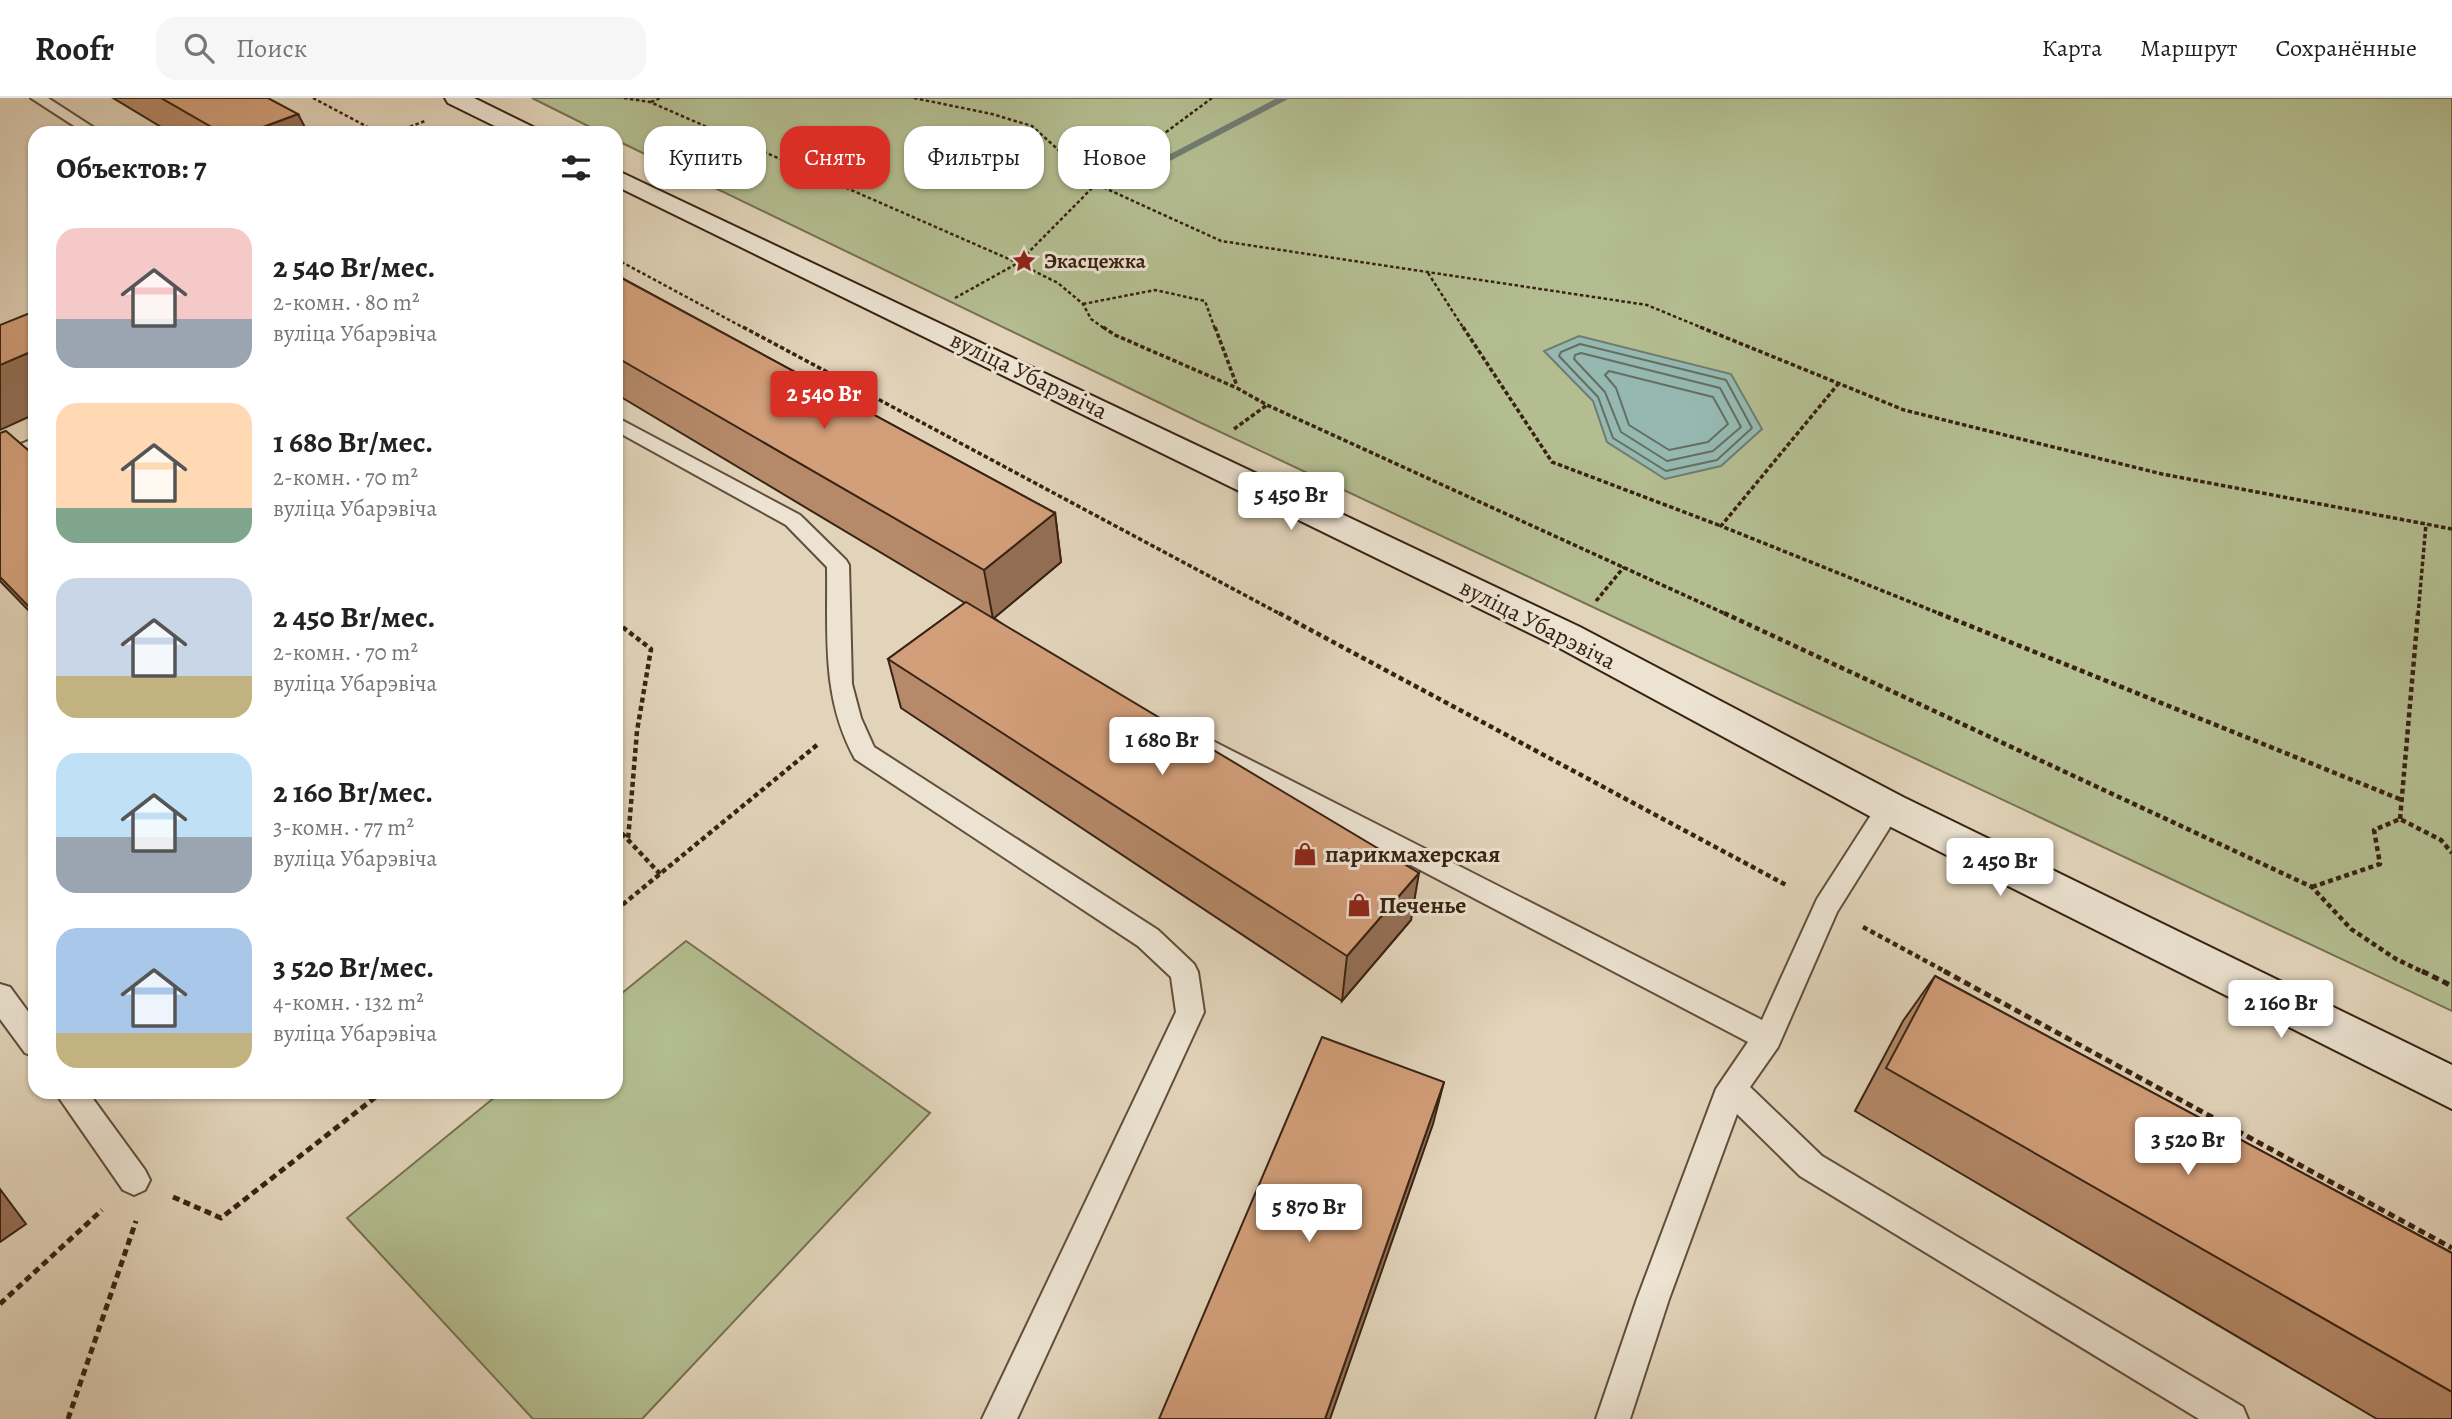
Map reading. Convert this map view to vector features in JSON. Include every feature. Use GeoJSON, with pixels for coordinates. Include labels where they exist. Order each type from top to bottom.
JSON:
{"type":"FeatureCollection","features":[{"type":"Feature","properties":{"kind":"main road"},"geometry":{"type":"LineString","coordinates":[[456,98],[513,126]]}},
{"type":"Feature","properties":{"kind":"main road","name":"вуліца Убарэвіча"},"geometry":{"type":"LineString","coordinates":[[623,183],[915,320],[1567,636],[1889,808],[2452,1088]]}},
{"type":"Feature","properties":{"kind":"lane"},"geometry":{"type":"LineString","coordinates":[[38,98],[84,126]]}},
{"type":"Feature","properties":{"kind":"lane"},"geometry":{"type":"LineString","coordinates":[[623,427],[793,520],[838,565],[840,684],[849,718],[864,753],[1148,938],[1184,972],[1190,1012],[999,1419]]}},
{"type":"Feature","properties":{"kind":"lane"},"geometry":{"type":"LineString","coordinates":[[0,461],[28,447]]}},
{"type":"Feature","properties":{"kind":"lane"},"geometry":{"type":"LineString","coordinates":[[1174,730],[1768,1038]]}},
{"type":"Feature","properties":{"kind":"lane"},"geometry":{"type":"LineString","coordinates":[[1613,1419],[1653,1299],[1731,1089],[1768,1038],[1826,907],[1889,808]]}},
{"type":"Feature","properties":{"kind":"lane"},"geometry":{"type":"LineString","coordinates":[[0,996],[28,1034]]}},
{"type":"Feature","properties":{"kind":"lane"},"geometry":{"type":"LineString","coordinates":[[1731,1089],[1811,1166],[2231,1419]]}},
{"type":"Feature","properties":{"kind":"lane"},"geometry":{"type":"LineString","coordinates":[[76,1099],[142,1183]]}},
{"type":"Feature","properties":{"kind":"path"},"geometry":{"type":"LineString","coordinates":[[313,98],[366,126]]}},
{"type":"Feature","properties":{"kind":"path"},"geometry":{"type":"LineString","coordinates":[[624,98],[650,102],[1018,263],[1058,283],[1083,304],[1091,319],[1115,335],[1237,388],[1267,405],[1637,573],[2312,887],[2351,929],[2396,959],[2452,986]]}},
{"type":"Feature","properties":{"kind":"path"},"geometry":{"type":"LineString","coordinates":[[650,102],[660,98]]}},
{"type":"Feature","properties":{"kind":"path"},"geometry":{"type":"LineString","coordinates":[[914,98],[992,114],[1031,126],[1058,150]]}},
{"type":"Feature","properties":{"kind":"path"},"geometry":{"type":"LineString","coordinates":[[1170,127],[1212,98]]}},
{"type":"Feature","properties":{"kind":"path"},"geometry":{"type":"LineString","coordinates":[[411,126],[422,122]]}},
{"type":"Feature","properties":{"kind":"path"},"geometry":{"type":"LineString","coordinates":[[915,320],[1018,263],[1091,189]]}},
{"type":"Feature","properties":{"kind":"path"},"geometry":{"type":"LineString","coordinates":[[1107,189],[1221,241],[1647,305],[1904,410],[2162,474],[2452,529]]}},
{"type":"Feature","properties":{"kind":"path"},"geometry":{"type":"LineString","coordinates":[[623,263],[1826,907],[2452,1248]]}},
{"type":"Feature","properties":{"kind":"path"},"geometry":{"type":"LineString","coordinates":[[1428,273],[1552,462],[1721,526],[2402,800]]}},
{"type":"Feature","properties":{"kind":"path"},"geometry":{"type":"LineString","coordinates":[[1083,304],[1155,290],[1205,301],[1237,388]]}},
{"type":"Feature","properties":{"kind":"path"},"geometry":{"type":"LineString","coordinates":[[1721,526],[1839,383]]}},
{"type":"Feature","properties":{"kind":"path"},"geometry":{"type":"LineString","coordinates":[[2400,819],[2426,524]]}},
{"type":"Feature","properties":{"kind":"path"},"geometry":{"type":"LineString","coordinates":[[623,627],[651,649],[637,731],[628,840]]}},
{"type":"Feature","properties":{"kind":"path"},"geometry":{"type":"LineString","coordinates":[[623,905],[849,718]]}},
{"type":"Feature","properties":{"kind":"path"},"geometry":{"type":"LineString","coordinates":[[2312,887],[2380,864],[2374,830],[2400,819]]}},
{"type":"Feature","properties":{"kind":"path"},"geometry":{"type":"LineString","coordinates":[[2400,819],[2441,840],[2452,853]]}},
{"type":"Feature","properties":{"kind":"path"},"geometry":{"type":"LineString","coordinates":[[623,835],[661,875]]}},
{"type":"Feature","properties":{"kind":"path"},"geometry":{"type":"LineString","coordinates":[[142,1183],[221,1218],[373,1099]]}},
{"type":"Feature","properties":{"kind":"path"},"geometry":{"type":"LineString","coordinates":[[0,1304],[142,1183]]}},
{"type":"Feature","properties":{"kind":"path"},"geometry":{"type":"LineString","coordinates":[[68,1419],[142,1183]]}},
{"type":"Feature","properties":{"kind":"green space"},"geometry":{"type":"Polygon","coordinates":[[[532,98],[2452,98],[2452,1011],[1197,421],[717,189],[766,189],[766,126],[644,126],[644,154],[623,143],[623,126],[588,126],[532,98]]]}},
{"type":"Feature","properties":{"kind":"green space"},"geometry":{"type":"Polygon","coordinates":[[[686,941],[930,1113],[642,1419],[533,1419],[347,1218],[492,1099],[623,1099],[623,992],[686,941]]]}},
{"type":"Feature","properties":{"kind":"water"},"geometry":{"type":"Polygon","coordinates":[[[1579,336],[1731,374],[1762,429],[1721,466],[1665,479],[1607,442],[1593,401],[1544,351],[1579,336]]]}},
{"type":"Feature","properties":{"kind":"building"},"geometry":{"type":"Polygon","coordinates":[[[161,98],[268,98],[298,114],[266,126],[210,126],[161,98]]]}},
{"type":"Feature","properties":{"kind":"building"},"geometry":{"type":"Polygon","coordinates":[[[623,279],[1055,513],[984,570],[623,361],[623,279]]]}},
{"type":"Feature","properties":{"kind":"building"},"geometry":{"type":"Polygon","coordinates":[[[28,314],[28,353],[0,365],[0,325],[28,314]]]}},
{"type":"Feature","properties":{"kind":"building"},"geometry":{"type":"Polygon","coordinates":[[[6,431],[28,450],[28,606],[0,577],[0,433],[6,431]]]}},
{"type":"Feature","properties":{"kind":"building"},"geometry":{"type":"Polygon","coordinates":[[[966,602],[1419,873],[1347,956],[888,659],[966,602]]]}},
{"type":"Feature","properties":{"kind":"building"},"geometry":{"type":"Polygon","coordinates":[[[1935,976],[2452,1253],[2452,1392],[1886,1068],[1935,976]]]}},
{"type":"Feature","properties":{"kind":"building"},"geometry":{"type":"Polygon","coordinates":[[[1322,1037],[1444,1082],[1325,1419],[1159,1419],[1322,1037]]]}},
{"type":"Feature","properties":{"kind":"waterway"},"geometry":{"type":"LineString","coordinates":[[1170,157],[1285,98]]}},
{"type":"Feature","properties":{"kind":"place","name":"Экасцежка"},"geometry":{"type":"Point","coordinates":[1024,261]}},
{"type":"Feature","properties":{"kind":"place","name":"парикмахерская"},"geometry":{"type":"Point","coordinates":[1305,854]}},
{"type":"Feature","properties":{"kind":"place","name":"Печенье"},"geometry":{"type":"Point","coordinates":[1359,905]}}]}
